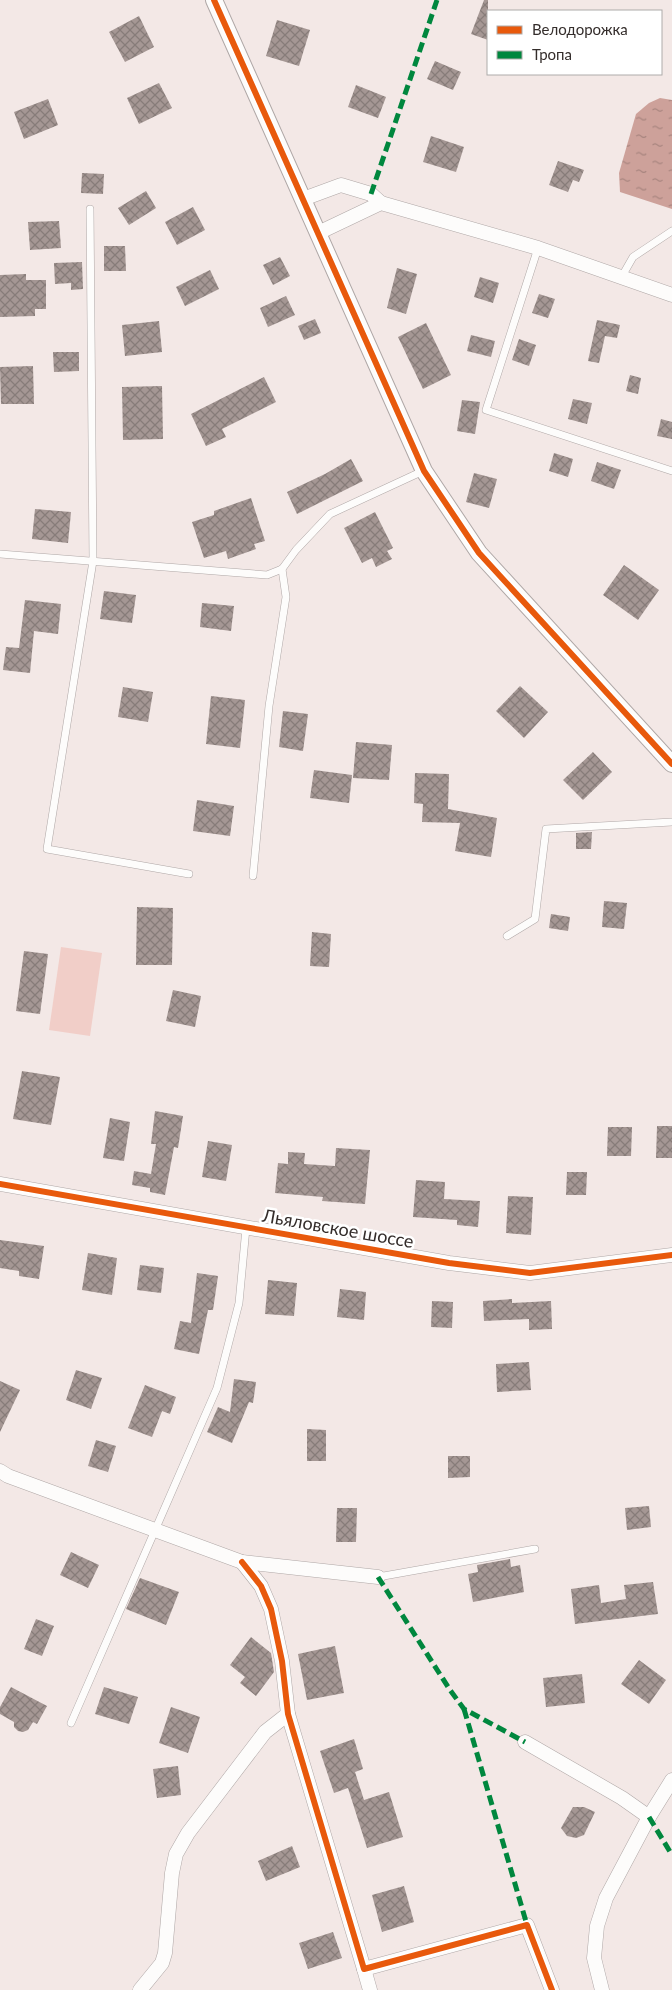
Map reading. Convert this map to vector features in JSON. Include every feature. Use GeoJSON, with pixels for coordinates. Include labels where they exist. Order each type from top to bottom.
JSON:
{"type":"FeatureCollection","features":[{"type":"Feature","properties":{"kind":"street"},"geometry":{"type":"LineString","coordinates":[[214,0],[424,471],[479,553],[672,764]]}},
{"type":"Feature","properties":{"kind":"street"},"geometry":{"type":"LineString","coordinates":[[303,199],[340,185],[371,194],[381,203],[538,248],[672,295]]}},
{"type":"Feature","properties":{"kind":"street"},"geometry":{"type":"LineString","coordinates":[[318,233],[381,203]]}},
{"type":"Feature","properties":{"kind":"street","name":"Льяловское шоссе"},"geometry":{"type":"LineString","coordinates":[[0,1184],[449,1264],[530,1273],[672,1255]]}},
{"type":"Feature","properties":{"kind":"street"},"geometry":{"type":"LineString","coordinates":[[0,1471],[8,1476],[242,1562],[378,1577]]}},
{"type":"Feature","properties":{"kind":"street"},"geometry":{"type":"LineString","coordinates":[[242,1562],[261,1586],[271,1608],[282,1662],[288,1714],[370,1990]]}},
{"type":"Feature","properties":{"kind":"street"},"geometry":{"type":"LineString","coordinates":[[140,1990],[162,1963],[165,1953],[172,1873],[176,1854],[188,1833],[265,1732],[288,1714]]}},
{"type":"Feature","properties":{"kind":"street"},"geometry":{"type":"LineString","coordinates":[[525,1742],[622,1798],[649,1817]]}},
{"type":"Feature","properties":{"kind":"street"},"geometry":{"type":"LineString","coordinates":[[602,1990],[594,1958],[597,1926],[606,1898],[649,1817],[672,1780]]}},
{"type":"Feature","properties":{"kind":"street"},"geometry":{"type":"LineString","coordinates":[[364,1969],[527,1924],[552,1990]]}},
{"type":"Feature","properties":{"kind":"lane"},"geometry":{"type":"LineString","coordinates":[[90,209],[93,561],[47,849],[189,874]]}},
{"type":"Feature","properties":{"kind":"lane"},"geometry":{"type":"LineString","coordinates":[[620,278],[633,257],[672,232]]}},
{"type":"Feature","properties":{"kind":"lane"},"geometry":{"type":"LineString","coordinates":[[538,248],[486,410],[672,471]]}},
{"type":"Feature","properties":{"kind":"lane"},"geometry":{"type":"LineString","coordinates":[[0,554],[267,576],[282,569],[296,550],[330,514],[424,471]]}},
{"type":"Feature","properties":{"kind":"lane"},"geometry":{"type":"LineString","coordinates":[[253,876],[270,706],[286,597],[282,569]]}},
{"type":"Feature","properties":{"kind":"lane"},"geometry":{"type":"LineString","coordinates":[[507,936],[535,919],[546,829],[672,822]]}},
{"type":"Feature","properties":{"kind":"lane"},"geometry":{"type":"LineString","coordinates":[[70,1723],[217,1388],[239,1303],[246,1228]]}},
{"type":"Feature","properties":{"kind":"lane"},"geometry":{"type":"LineString","coordinates":[[378,1577],[535,1549]]}},
{"type":"Feature","properties":{"kind":"shaded area"},"geometry":{"type":"Polygon","coordinates":[[[61,947],[102,953],[90,1036],[49,1030],[61,947]]]}},
{"type":"Feature","properties":{"kind":"water"},"geometry":{"type":"Polygon","coordinates":[[[660,98],[672,100],[672,209],[620,192],[619,173],[636,114],[649,103],[660,98]]]}},
{"type":"Feature","properties":{"kind":"building"},"geometry":{"type":"Polygon","coordinates":[[[484,0],[488,0],[487,40],[471,34],[484,0]]]}},
{"type":"Feature","properties":{"kind":"building"},"geometry":{"type":"Polygon","coordinates":[[[139,16],[154,47],[125,62],[109,32],[139,16]]]}},
{"type":"Feature","properties":{"kind":"building"},"geometry":{"type":"Polygon","coordinates":[[[277,20],[310,30],[299,66],[266,56],[277,20]]]}},
{"type":"Feature","properties":{"kind":"building"},"geometry":{"type":"Polygon","coordinates":[[[435,61],[461,72],[453,90],[427,79],[435,61]]]}},
{"type":"Feature","properties":{"kind":"building"},"geometry":{"type":"Polygon","coordinates":[[[159,83],[172,108],[139,124],[127,98],[159,83]]]}},
{"type":"Feature","properties":{"kind":"building"},"geometry":{"type":"Polygon","coordinates":[[[356,85],[386,97],[378,118],[348,107],[356,85]]]}},
{"type":"Feature","properties":{"kind":"building"},"geometry":{"type":"Polygon","coordinates":[[[48,99],[58,125],[24,139],[14,112],[48,99]]]}},
{"type":"Feature","properties":{"kind":"building"},"geometry":{"type":"Polygon","coordinates":[[[431,136],[464,147],[456,172],[423,162],[431,136]]]}},
{"type":"Feature","properties":{"kind":"building"},"geometry":{"type":"Polygon","coordinates":[[[558,161],[584,170],[579,182],[573,180],[568,192],[549,185],[558,161]]]}},
{"type":"Feature","properties":{"kind":"building"},"geometry":{"type":"Polygon","coordinates":[[[82,173],[104,174],[103,194],[81,193],[82,173]]]}},
{"type":"Feature","properties":{"kind":"building"},"geometry":{"type":"Polygon","coordinates":[[[146,191],[156,208],[129,225],[118,208],[146,191]]]}},
{"type":"Feature","properties":{"kind":"building"},"geometry":{"type":"Polygon","coordinates":[[[193,207],[205,230],[177,245],[165,222],[193,207]]]}},
{"type":"Feature","properties":{"kind":"building"},"geometry":{"type":"Polygon","coordinates":[[[59,221],[61,248],[30,250],[28,222],[59,221]]]}},
{"type":"Feature","properties":{"kind":"building"},"geometry":{"type":"Polygon","coordinates":[[[104,246],[125,246],[126,271],[104,271],[104,246]]]}},
{"type":"Feature","properties":{"kind":"building"},"geometry":{"type":"Polygon","coordinates":[[[280,257],[290,276],[273,285],[263,265],[280,257]]]}},
{"type":"Feature","properties":{"kind":"building"},"geometry":{"type":"Polygon","coordinates":[[[82,262],[83,289],[71,290],[71,283],[55,284],[54,263],[82,262]]]}},
{"type":"Feature","properties":{"kind":"building"},"geometry":{"type":"Polygon","coordinates":[[[397,268],[417,274],[406,314],[387,308],[397,268]]]}},
{"type":"Feature","properties":{"kind":"building"},"geometry":{"type":"Polygon","coordinates":[[[210,270],[219,289],[185,306],[176,287],[210,270]]]}},
{"type":"Feature","properties":{"kind":"building"},"geometry":{"type":"Polygon","coordinates":[[[26,274],[26,280],[46,280],[46,309],[35,309],[35,316],[0,317],[0,275],[26,274]]]}},
{"type":"Feature","properties":{"kind":"building"},"geometry":{"type":"Polygon","coordinates":[[[480,277],[499,283],[493,303],[474,297],[480,277]]]}},
{"type":"Feature","properties":{"kind":"building"},"geometry":{"type":"Polygon","coordinates":[[[539,294],[555,299],[548,318],[532,313],[539,294]]]}},
{"type":"Feature","properties":{"kind":"building"},"geometry":{"type":"Polygon","coordinates":[[[286,296],[295,315],[268,327],[260,308],[286,296]]]}},
{"type":"Feature","properties":{"kind":"building"},"geometry":{"type":"Polygon","coordinates":[[[315,319],[321,333],[304,340],[298,326],[315,319]]]}},
{"type":"Feature","properties":{"kind":"building"},"geometry":{"type":"Polygon","coordinates":[[[597,320],[620,325],[617,338],[605,336],[599,363],[588,361],[597,320]]]}},
{"type":"Feature","properties":{"kind":"building"},"geometry":{"type":"Polygon","coordinates":[[[159,321],[162,352],[125,356],[122,325],[159,321]]]}},
{"type":"Feature","properties":{"kind":"building"},"geometry":{"type":"Polygon","coordinates":[[[426,323],[451,375],[423,389],[398,337],[426,323]]]}},
{"type":"Feature","properties":{"kind":"building"},"geometry":{"type":"Polygon","coordinates":[[[471,335],[495,341],[491,357],[467,351],[471,335]]]}},
{"type":"Feature","properties":{"kind":"building"},"geometry":{"type":"Polygon","coordinates":[[[519,339],[536,345],[529,366],[512,360],[519,339]]]}},
{"type":"Feature","properties":{"kind":"building"},"geometry":{"type":"Polygon","coordinates":[[[53,352],[79,352],[79,371],[54,372],[53,352]]]}},
{"type":"Feature","properties":{"kind":"building"},"geometry":{"type":"Polygon","coordinates":[[[33,366],[34,404],[1,404],[0,367],[33,366]]]}},
{"type":"Feature","properties":{"kind":"building"},"geometry":{"type":"Polygon","coordinates":[[[630,375],[641,378],[638,394],[626,391],[630,375]]]}},
{"type":"Feature","properties":{"kind":"building"},"geometry":{"type":"Polygon","coordinates":[[[264,377],[276,402],[222,429],[226,437],[206,446],[191,414],[264,377]]]}},
{"type":"Feature","properties":{"kind":"building"},"geometry":{"type":"Polygon","coordinates":[[[162,386],[163,439],[123,440],[122,387],[162,386]]]}},
{"type":"Feature","properties":{"kind":"building"},"geometry":{"type":"Polygon","coordinates":[[[573,399],[592,403],[587,424],[568,419],[573,399]]]}},
{"type":"Feature","properties":{"kind":"building"},"geometry":{"type":"Polygon","coordinates":[[[462,400],[480,402],[475,434],[457,431],[462,400]]]}},
{"type":"Feature","properties":{"kind":"building"},"geometry":{"type":"Polygon","coordinates":[[[661,419],[672,422],[672,439],[657,436],[661,419]]]}},
{"type":"Feature","properties":{"kind":"building"},"geometry":{"type":"Polygon","coordinates":[[[554,453],[573,459],[568,477],[549,471],[554,453]]]}},
{"type":"Feature","properties":{"kind":"building"},"geometry":{"type":"Polygon","coordinates":[[[351,459],[363,481],[297,514],[287,492],[351,459]]]}},
{"type":"Feature","properties":{"kind":"building"},"geometry":{"type":"Polygon","coordinates":[[[597,462],[621,470],[614,489],[591,481],[597,462]]]}},
{"type":"Feature","properties":{"kind":"building"},"geometry":{"type":"Polygon","coordinates":[[[474,473],[497,479],[489,508],[466,502],[474,473]]]}},
{"type":"Feature","properties":{"kind":"building"},"geometry":{"type":"Polygon","coordinates":[[[251,498],[265,541],[254,544],[256,549],[228,559],[226,551],[204,558],[192,522],[214,515],[214,511],[251,498]]]}},
{"type":"Feature","properties":{"kind":"building"},"geometry":{"type":"Polygon","coordinates":[[[35,509],[71,512],[68,543],[32,539],[35,509]]]}},
{"type":"Feature","properties":{"kind":"building"},"geometry":{"type":"Polygon","coordinates":[[[375,512],[393,548],[387,551],[392,559],[376,567],[372,558],[362,563],[344,528],[375,512]]]}},
{"type":"Feature","properties":{"kind":"building"},"geometry":{"type":"Polygon","coordinates":[[[624,565],[659,590],[638,620],[603,595],[624,565]]]}},
{"type":"Feature","properties":{"kind":"building"},"geometry":{"type":"Polygon","coordinates":[[[104,591],[136,595],[132,623],[100,619],[104,591]]]}},
{"type":"Feature","properties":{"kind":"building"},"geometry":{"type":"Polygon","coordinates":[[[25,600],[61,604],[58,634],[34,631],[30,673],[3,670],[6,647],[19,648],[25,600]]]}},
{"type":"Feature","properties":{"kind":"building"},"geometry":{"type":"Polygon","coordinates":[[[202,603],[234,606],[231,631],[200,627],[202,603]]]}},
{"type":"Feature","properties":{"kind":"building"},"geometry":{"type":"Polygon","coordinates":[[[520,686],[548,712],[524,738],[496,711],[520,686]]]}},
{"type":"Feature","properties":{"kind":"building"},"geometry":{"type":"Polygon","coordinates":[[[123,687],[153,692],[148,722],[118,717],[123,687]]]}},
{"type":"Feature","properties":{"kind":"building"},"geometry":{"type":"Polygon","coordinates":[[[211,696],[245,700],[240,748],[206,744],[211,696]]]}},
{"type":"Feature","properties":{"kind":"building"},"geometry":{"type":"Polygon","coordinates":[[[283,711],[308,714],[303,751],[279,747],[283,711]]]}},
{"type":"Feature","properties":{"kind":"building"},"geometry":{"type":"Polygon","coordinates":[[[356,742],[392,745],[389,780],[353,778],[356,742]]]}},
{"type":"Feature","properties":{"kind":"building"},"geometry":{"type":"Polygon","coordinates":[[[593,752],[612,772],[583,800],[563,780],[593,752]]]}},
{"type":"Feature","properties":{"kind":"building"},"geometry":{"type":"Polygon","coordinates":[[[314,770],[352,775],[349,803],[310,798],[314,770]]]}},
{"type":"Feature","properties":{"kind":"building"},"geometry":{"type":"Polygon","coordinates":[[[415,773],[449,774],[448,809],[497,818],[491,857],[455,851],[460,823],[422,822],[423,804],[414,803],[415,773]]]}},
{"type":"Feature","properties":{"kind":"building"},"geometry":{"type":"Polygon","coordinates":[[[197,800],[234,806],[230,836],[193,831],[197,800]]]}},
{"type":"Feature","properties":{"kind":"building"},"geometry":{"type":"Polygon","coordinates":[[[592,832],[591,849],[576,849],[576,833],[592,832]]]}},
{"type":"Feature","properties":{"kind":"building"},"geometry":{"type":"Polygon","coordinates":[[[604,901],[627,903],[624,929],[602,927],[604,901]]]}},
{"type":"Feature","properties":{"kind":"building"},"geometry":{"type":"Polygon","coordinates":[[[137,907],[173,908],[172,965],[136,965],[137,907]]]}},
{"type":"Feature","properties":{"kind":"building"},"geometry":{"type":"Polygon","coordinates":[[[551,914],[570,917],[568,931],[549,928],[551,914]]]}},
{"type":"Feature","properties":{"kind":"building"},"geometry":{"type":"Polygon","coordinates":[[[312,932],[331,934],[329,967],[310,966],[312,932]]]}},
{"type":"Feature","properties":{"kind":"building"},"geometry":{"type":"Polygon","coordinates":[[[24,951],[48,954],[40,1014],[16,1011],[24,951]]]}},
{"type":"Feature","properties":{"kind":"building"},"geometry":{"type":"Polygon","coordinates":[[[173,990],[201,996],[195,1027],[166,1021],[173,990]]]}},
{"type":"Feature","properties":{"kind":"building"},"geometry":{"type":"Polygon","coordinates":[[[22,1071],[60,1077],[51,1125],[13,1119],[22,1071]]]}},
{"type":"Feature","properties":{"kind":"building"},"geometry":{"type":"Polygon","coordinates":[[[155,1111],[183,1116],[178,1148],[174,1147],[165,1195],[150,1192],[150,1188],[132,1185],[134,1171],[151,1174],[156,1144],[151,1144],[155,1111]]]}},
{"type":"Feature","properties":{"kind":"building"},"geometry":{"type":"Polygon","coordinates":[[[110,1118],[130,1122],[124,1161],[103,1158],[110,1118]]]}},
{"type":"Feature","properties":{"kind":"building"},"geometry":{"type":"Polygon","coordinates":[[[657,1126],[672,1126],[672,1158],[656,1158],[657,1126]]]}},
{"type":"Feature","properties":{"kind":"building"},"geometry":{"type":"Polygon","coordinates":[[[608,1127],[632,1127],[631,1156],[607,1156],[608,1127]]]}},
{"type":"Feature","properties":{"kind":"building"},"geometry":{"type":"Polygon","coordinates":[[[208,1141],[232,1145],[226,1181],[202,1177],[208,1141]]]}},
{"type":"Feature","properties":{"kind":"building"},"geometry":{"type":"Polygon","coordinates":[[[336,1148],[370,1150],[365,1204],[322,1201],[323,1197],[275,1193],[278,1163],[288,1164],[288,1152],[305,1153],[304,1164],[335,1166],[336,1148]]]}},
{"type":"Feature","properties":{"kind":"building"},"geometry":{"type":"Polygon","coordinates":[[[567,1172],[587,1172],[586,1195],[566,1195],[567,1172]]]}},
{"type":"Feature","properties":{"kind":"building"},"geometry":{"type":"Polygon","coordinates":[[[416,1180],[445,1182],[444,1199],[480,1201],[478,1227],[457,1225],[457,1220],[413,1217],[416,1180]]]}},
{"type":"Feature","properties":{"kind":"building"},"geometry":{"type":"Polygon","coordinates":[[[508,1196],[533,1197],[531,1235],[506,1233],[508,1196]]]}},
{"type":"Feature","properties":{"kind":"building"},"geometry":{"type":"Polygon","coordinates":[[[0,1240],[44,1246],[39,1279],[19,1276],[19,1271],[0,1268],[0,1240]]]}},
{"type":"Feature","properties":{"kind":"building"},"geometry":{"type":"Polygon","coordinates":[[[88,1253],[117,1258],[112,1295],[82,1290],[88,1253]]]}},
{"type":"Feature","properties":{"kind":"building"},"geometry":{"type":"Polygon","coordinates":[[[140,1265],[164,1268],[161,1293],[137,1290],[140,1265]]]}},
{"type":"Feature","properties":{"kind":"building"},"geometry":{"type":"Polygon","coordinates":[[[197,1273],[218,1276],[213,1310],[208,1310],[199,1354],[174,1349],[180,1321],[191,1323],[197,1273]]]}},
{"type":"Feature","properties":{"kind":"building"},"geometry":{"type":"Polygon","coordinates":[[[268,1280],[297,1283],[294,1316],[265,1314],[268,1280]]]}},
{"type":"Feature","properties":{"kind":"building"},"geometry":{"type":"Polygon","coordinates":[[[340,1289],[366,1292],[364,1320],[337,1317],[340,1289]]]}},
{"type":"Feature","properties":{"kind":"building"},"geometry":{"type":"Polygon","coordinates":[[[512,1299],[512,1303],[551,1301],[552,1329],[529,1330],[529,1319],[484,1321],[483,1301],[512,1299]]]}},
{"type":"Feature","properties":{"kind":"building"},"geometry":{"type":"Polygon","coordinates":[[[432,1301],[453,1302],[452,1328],[431,1327],[432,1301]]]}},
{"type":"Feature","properties":{"kind":"building"},"geometry":{"type":"Polygon","coordinates":[[[529,1362],[531,1390],[497,1392],[496,1364],[529,1362]]]}},
{"type":"Feature","properties":{"kind":"building"},"geometry":{"type":"Polygon","coordinates":[[[76,1370],[102,1378],[91,1409],[66,1400],[76,1370]]]}},
{"type":"Feature","properties":{"kind":"building"},"geometry":{"type":"Polygon","coordinates":[[[234,1379],[256,1382],[253,1403],[249,1402],[232,1443],[207,1432],[218,1407],[230,1412],[234,1379]]]}},
{"type":"Feature","properties":{"kind":"building"},"geometry":{"type":"Polygon","coordinates":[[[0,1381],[20,1390],[0,1432],[0,1381]]]}},
{"type":"Feature","properties":{"kind":"building"},"geometry":{"type":"Polygon","coordinates":[[[145,1385],[176,1397],[170,1414],[162,1411],[152,1437],[128,1428],[145,1385]]]}},
{"type":"Feature","properties":{"kind":"building"},"geometry":{"type":"Polygon","coordinates":[[[307,1429],[326,1430],[326,1461],[307,1461],[307,1429]]]}},
{"type":"Feature","properties":{"kind":"building"},"geometry":{"type":"Polygon","coordinates":[[[96,1440],[116,1446],[108,1472],[88,1466],[96,1440]]]}},
{"type":"Feature","properties":{"kind":"building"},"geometry":{"type":"Polygon","coordinates":[[[448,1456],[470,1456],[470,1477],[448,1478],[448,1456]]]}},
{"type":"Feature","properties":{"kind":"building"},"geometry":{"type":"Polygon","coordinates":[[[649,1506],[651,1527],[627,1530],[625,1508],[649,1506]]]}},
{"type":"Feature","properties":{"kind":"building"},"geometry":{"type":"Polygon","coordinates":[[[337,1508],[357,1508],[356,1542],[336,1542],[337,1508]]]}},
{"type":"Feature","properties":{"kind":"building"},"geometry":{"type":"Polygon","coordinates":[[[71,1552],[99,1565],[88,1588],[60,1575],[71,1552]]]}},
{"type":"Feature","properties":{"kind":"building"},"geometry":{"type":"Polygon","coordinates":[[[510,1559],[511,1567],[520,1565],[524,1592],[473,1602],[468,1574],[478,1572],[477,1565],[510,1559]]]}},
{"type":"Feature","properties":{"kind":"building"},"geometry":{"type":"Polygon","coordinates":[[[140,1578],[179,1592],[166,1625],[126,1609],[140,1578]]]}},
{"type":"Feature","properties":{"kind":"building"},"geometry":{"type":"Polygon","coordinates":[[[653,1582],[658,1614],[575,1624],[571,1589],[599,1585],[601,1603],[626,1599],[624,1585],[653,1582]]]}},
{"type":"Feature","properties":{"kind":"building"},"geometry":{"type":"Polygon","coordinates":[[[36,1619],[54,1626],[42,1656],[24,1649],[36,1619]]]}},
{"type":"Feature","properties":{"kind":"building"},"geometry":{"type":"Polygon","coordinates":[[[251,1637],[271,1653],[274,1672],[256,1696],[240,1683],[245,1677],[230,1665],[251,1637]]]}},
{"type":"Feature","properties":{"kind":"building"},"geometry":{"type":"Polygon","coordinates":[[[335,1646],[344,1693],[307,1700],[298,1654],[335,1646]]]}},
{"type":"Feature","properties":{"kind":"building"},"geometry":{"type":"Polygon","coordinates":[[[639,1660],[666,1680],[649,1704],[621,1684],[639,1660]]]}},
{"type":"Feature","properties":{"kind":"building"},"geometry":{"type":"Polygon","coordinates":[[[582,1674],[585,1703],[546,1707],[543,1678],[582,1674]]]}},
{"type":"Feature","properties":{"kind":"building"},"geometry":{"type":"Polygon","coordinates":[[[11,1687],[47,1706],[37,1724],[33,1722],[28,1730],[23,1732],[18,1731],[14,1727],[14,1722],[0,1714],[0,1707],[11,1687]]]}},
{"type":"Feature","properties":{"kind":"building"},"geometry":{"type":"Polygon","coordinates":[[[104,1687],[138,1697],[129,1724],[95,1714],[104,1687]]]}},
{"type":"Feature","properties":{"kind":"building"},"geometry":{"type":"Polygon","coordinates":[[[171,1707],[200,1717],[188,1753],[159,1743],[171,1707]]]}},
{"type":"Feature","properties":{"kind":"building"},"geometry":{"type":"Polygon","coordinates":[[[354,1739],[363,1769],[355,1772],[364,1800],[389,1792],[403,1837],[367,1848],[348,1788],[334,1793],[320,1751],[354,1739]]]}},
{"type":"Feature","properties":{"kind":"building"},"geometry":{"type":"Polygon","coordinates":[[[178,1766],[181,1795],[157,1798],[153,1769],[178,1766]]]}},
{"type":"Feature","properties":{"kind":"building"},"geometry":{"type":"Polygon","coordinates":[[[573,1807],[584,1807],[595,1812],[584,1835],[576,1838],[567,1836],[561,1828],[573,1807]]]}},
{"type":"Feature","properties":{"kind":"building"},"geometry":{"type":"Polygon","coordinates":[[[292,1846],[300,1867],[266,1881],[258,1861],[292,1846]]]}},
{"type":"Feature","properties":{"kind":"building"},"geometry":{"type":"Polygon","coordinates":[[[404,1886],[414,1922],[382,1932],[372,1895],[404,1886]]]}},
{"type":"Feature","properties":{"kind":"building"},"geometry":{"type":"Polygon","coordinates":[[[333,1932],[342,1958],[308,1969],[299,1943],[333,1932]]]}},
{"type":"Feature","properties":{"kind":"marked path"},"geometry":{"type":"LineString","coordinates":[[371,194],[437,0]]}},
{"type":"Feature","properties":{"kind":"marked path"},"geometry":{"type":"LineString","coordinates":[[378,1577],[464,1709],[525,1742]]}},
{"type":"Feature","properties":{"kind":"marked path"},"geometry":{"type":"LineString","coordinates":[[464,1709],[527,1925]]}},
{"type":"Feature","properties":{"kind":"marked path"},"geometry":{"type":"LineString","coordinates":[[649,1817],[672,1855]]}},
{"type":"Feature","properties":{"kind":"cycle path"},"geometry":{"type":"LineString","coordinates":[[214,0],[424,471],[479,553],[672,764]]}},
{"type":"Feature","properties":{"kind":"cycle path"},"geometry":{"type":"LineString","coordinates":[[0,1184],[449,1263],[530,1273],[672,1255]]}},
{"type":"Feature","properties":{"kind":"cycle path"},"geometry":{"type":"LineString","coordinates":[[242,1562],[261,1586],[271,1609],[282,1661],[288,1714],[364,1969],[527,1925],[552,1990]]}}]}
